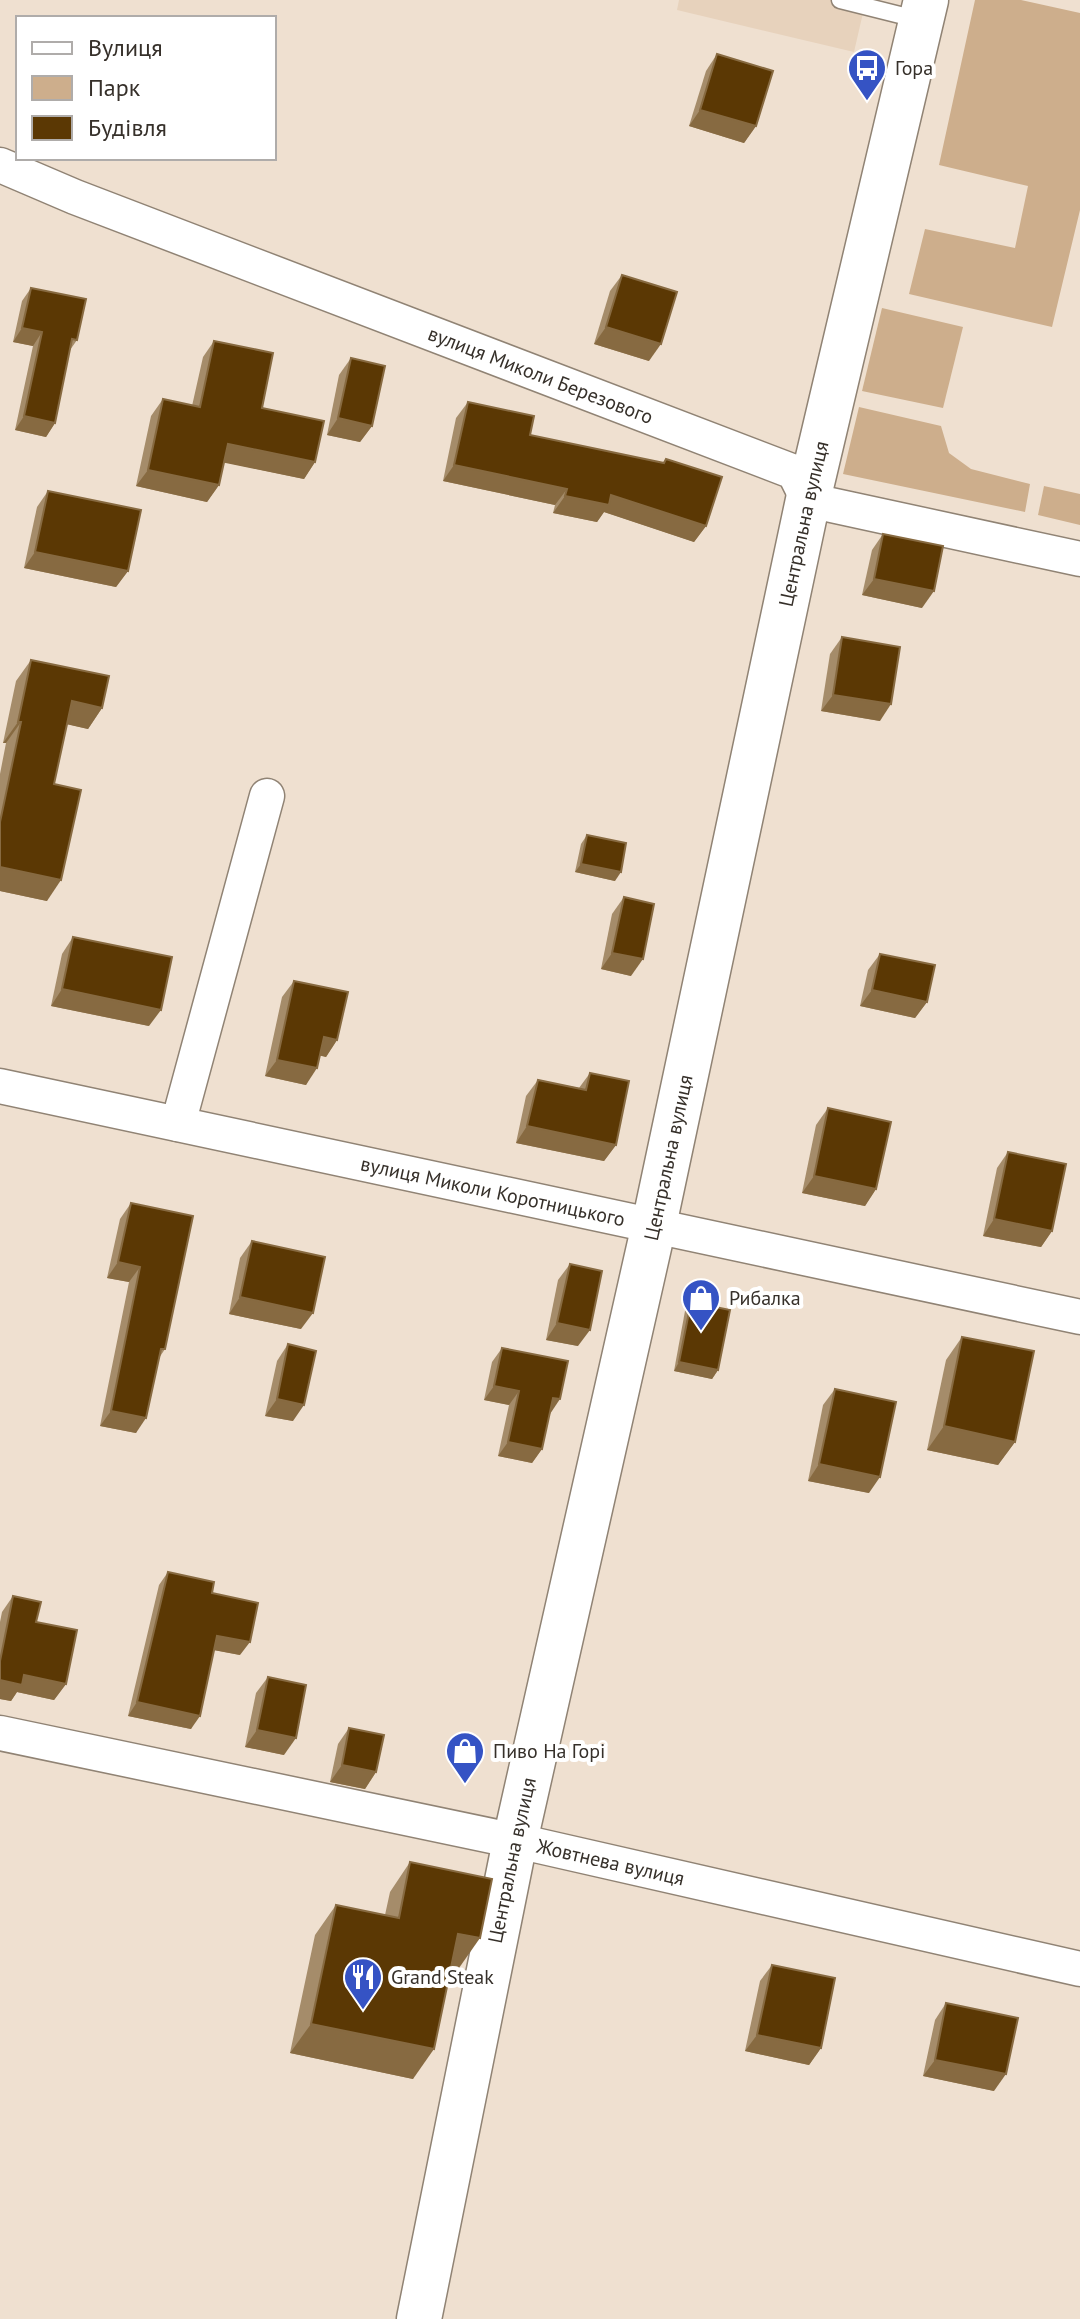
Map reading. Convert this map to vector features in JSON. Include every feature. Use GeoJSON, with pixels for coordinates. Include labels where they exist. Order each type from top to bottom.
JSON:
{"type":"FeatureCollection","features":[{"type":"Feature","properties":{"kind":"main road","name":"Центральна вулиця"},"geometry":{"type":"LineString","coordinates":[[419,2319],[515,1841],[654,1225],[808,500],[924,10]]}},
{"type":"Feature","properties":{"kind":"street","name":"вулиця Миколи Березового"},"geometry":{"type":"LineString","coordinates":[[0,165],[75,197],[794,472],[808,500]]}},
{"type":"Feature","properties":{"kind":"street"},"geometry":{"type":"LineString","coordinates":[[808,500],[1080,559]]}},
{"type":"Feature","properties":{"kind":"street"},"geometry":{"type":"LineString","coordinates":[[178,1124],[267,796]]}},
{"type":"Feature","properties":{"kind":"street","name":"вулиця Миколи Коротницького"},"geometry":{"type":"LineString","coordinates":[[0,1086],[1080,1317]]}},
{"type":"Feature","properties":{"kind":"street","name":"Жовтнева вулиця"},"geometry":{"type":"LineString","coordinates":[[0,1733],[515,1841],[1080,1969]]}},
{"type":"Feature","properties":{"kind":"lane"},"geometry":{"type":"LineString","coordinates":[[840,0],[924,10]]}},
{"type":"Feature","properties":{"kind":"shaded area"},"geometry":{"type":"Polygon","coordinates":[[[679,0],[866,0],[854,52],[677,10],[679,0]]]}},
{"type":"Feature","properties":{"kind":"green space"},"geometry":{"type":"Polygon","coordinates":[[[975,0],[1021,0],[1080,13],[1080,210],[1052,327],[909,294],[925,229],[1015,248],[1028,186],[939,165],[975,0]]]}},
{"type":"Feature","properties":{"kind":"green space"},"geometry":{"type":"Polygon","coordinates":[[[882,308],[963,327],[943,408],[862,391],[882,308]]]}},
{"type":"Feature","properties":{"kind":"green space"},"geometry":{"type":"Polygon","coordinates":[[[859,407],[941,426],[949,453],[971,469],[1030,484],[1025,512],[843,474],[859,407]]]}},
{"type":"Feature","properties":{"kind":"green space"},"geometry":{"type":"Polygon","coordinates":[[[1044,486],[1080,494],[1080,525],[1038,515],[1044,486]]]}},
{"type":"Feature","properties":{"kind":"building"},"geometry":{"type":"Polygon","coordinates":[[[717,54],[773,71],[756,126],[700,110],[717,54]]]}},
{"type":"Feature","properties":{"kind":"building"},"geometry":{"type":"Polygon","coordinates":[[[622,275],[677,292],[661,344],[606,327],[622,275]]]}},
{"type":"Feature","properties":{"kind":"building"},"geometry":{"type":"Polygon","coordinates":[[[31,288],[86,299],[77,340],[72,339],[55,423],[24,416],[42,332],[22,328],[31,288]]]}},
{"type":"Feature","properties":{"kind":"building"},"geometry":{"type":"Polygon","coordinates":[[[214,341],[273,353],[262,408],[324,421],[315,462],[228,444],[219,485],[148,470],[163,399],[200,407],[214,341]]]}},
{"type":"Feature","properties":{"kind":"building"},"geometry":{"type":"Polygon","coordinates":[[[351,358],[385,366],[372,426],[338,418],[351,358]]]}},
{"type":"Feature","properties":{"kind":"building"},"geometry":{"type":"Polygon","coordinates":[[[468,402],[534,416],[530,435],[664,463],[666,459],[722,477],[706,526],[611,495],[609,505],[565,496],[567,489],[454,465],[468,402]]]}},
{"type":"Feature","properties":{"kind":"building"},"geometry":{"type":"Polygon","coordinates":[[[48,491],[141,510],[128,571],[35,552],[48,491]]]}},
{"type":"Feature","properties":{"kind":"building"},"geometry":{"type":"Polygon","coordinates":[[[883,534],[943,546],[934,591],[874,579],[883,534]]]}},
{"type":"Feature","properties":{"kind":"building"},"geometry":{"type":"Polygon","coordinates":[[[842,637],[900,647],[891,704],[833,695],[842,637]]]}},
{"type":"Feature","properties":{"kind":"building"},"geometry":{"type":"Polygon","coordinates":[[[31,660],[109,676],[102,708],[72,701],[54,784],[81,790],[61,880],[0,867],[0,822],[31,660]]]}},
{"type":"Feature","properties":{"kind":"building"},"geometry":{"type":"Polygon","coordinates":[[[587,835],[626,843],[621,872],[581,864],[587,835]]]}},
{"type":"Feature","properties":{"kind":"building"},"geometry":{"type":"Polygon","coordinates":[[[624,897],[654,904],[643,959],[612,953],[624,897]]]}},
{"type":"Feature","properties":{"kind":"building"},"geometry":{"type":"Polygon","coordinates":[[[73,937],[172,957],[161,1010],[62,989],[73,937]]]}},
{"type":"Feature","properties":{"kind":"building"},"geometry":{"type":"Polygon","coordinates":[[[880,954],[935,965],[927,1002],[872,990],[880,954]]]}},
{"type":"Feature","properties":{"kind":"building"},"geometry":{"type":"Polygon","coordinates":[[[294,981],[348,992],[337,1040],[324,1037],[317,1068],[277,1060],[294,981]]]}},
{"type":"Feature","properties":{"kind":"building"},"geometry":{"type":"Polygon","coordinates":[[[590,1073],[629,1081],[616,1145],[527,1126],[538,1080],[586,1090],[590,1073]]]}},
{"type":"Feature","properties":{"kind":"building"},"geometry":{"type":"Polygon","coordinates":[[[828,1108],[891,1122],[876,1189],[814,1176],[828,1108]]]}},
{"type":"Feature","properties":{"kind":"building"},"geometry":{"type":"Polygon","coordinates":[[[1008,1152],[1066,1164],[1052,1231],[994,1219],[1008,1152]]]}},
{"type":"Feature","properties":{"kind":"building"},"geometry":{"type":"Polygon","coordinates":[[[131,1203],[193,1216],[165,1349],[161,1349],[146,1418],[111,1411],[140,1267],[118,1262],[131,1203]]]}},
{"type":"Feature","properties":{"kind":"building"},"geometry":{"type":"Polygon","coordinates":[[[252,1241],[325,1257],[313,1313],[240,1297],[252,1241]]]}},
{"type":"Feature","properties":{"kind":"building"},"geometry":{"type":"Polygon","coordinates":[[[570,1264],[602,1271],[590,1330],[557,1323],[570,1264]]]}},
{"type":"Feature","properties":{"kind":"building"},"geometry":{"type":"Polygon","coordinates":[[[691,1302],[730,1310],[718,1370],[679,1362],[691,1302]]]}},
{"type":"Feature","properties":{"kind":"building"},"geometry":{"type":"Polygon","coordinates":[[[962,1337],[1034,1351],[1015,1442],[944,1426],[962,1337]]]}},
{"type":"Feature","properties":{"kind":"building"},"geometry":{"type":"Polygon","coordinates":[[[288,1344],[316,1351],[304,1405],[277,1399],[288,1344]]]}},
{"type":"Feature","properties":{"kind":"building"},"geometry":{"type":"Polygon","coordinates":[[[502,1348],[568,1361],[560,1399],[553,1398],[542,1449],[508,1442],[519,1391],[494,1386],[502,1348]]]}},
{"type":"Feature","properties":{"kind":"building"},"geometry":{"type":"Polygon","coordinates":[[[835,1389],[896,1402],[880,1477],[819,1464],[835,1389]]]}},
{"type":"Feature","properties":{"kind":"building"},"geometry":{"type":"Polygon","coordinates":[[[168,1572],[214,1582],[212,1593],[258,1603],[250,1642],[217,1636],[200,1716],[137,1702],[168,1572]]]}},
{"type":"Feature","properties":{"kind":"building"},"geometry":{"type":"Polygon","coordinates":[[[13,1596],[41,1602],[36,1622],[77,1630],[66,1684],[24,1675],[22,1685],[0,1680],[0,1661],[13,1596]]]}},
{"type":"Feature","properties":{"kind":"building"},"geometry":{"type":"Polygon","coordinates":[[[268,1677],[306,1685],[296,1738],[257,1730],[268,1677]]]}},
{"type":"Feature","properties":{"kind":"building"},"geometry":{"type":"Polygon","coordinates":[[[349,1728],[384,1735],[376,1772],[342,1765],[349,1728]]]}},
{"type":"Feature","properties":{"kind":"building","name":"Grand Steak"},"geometry":{"type":"Polygon","coordinates":[[[410,1862],[492,1879],[480,1938],[458,1934],[434,2049],[311,2024],[336,1905],[399,1918],[410,1862]]]}},
{"type":"Feature","properties":{"kind":"building"},"geometry":{"type":"Polygon","coordinates":[[[772,1965],[835,1978],[821,2048],[757,2035],[772,1965]]]}},
{"type":"Feature","properties":{"kind":"building"},"geometry":{"type":"Polygon","coordinates":[[[946,2003],[1018,2018],[1006,2074],[935,2060],[946,2003]]]}},
{"type":"Feature","properties":{"kind":"place","name":"Гора"},"geometry":{"type":"Point","coordinates":[867,102]}},
{"type":"Feature","properties":{"kind":"place","name":"Рибалка"},"geometry":{"type":"Point","coordinates":[701,1332]}},
{"type":"Feature","properties":{"kind":"place","name":"Пиво На Горі"},"geometry":{"type":"Point","coordinates":[465,1785]}},
{"type":"Feature","properties":{"kind":"place","name":"Grand Steak"},"geometry":{"type":"Point","coordinates":[363,2011]}}]}
